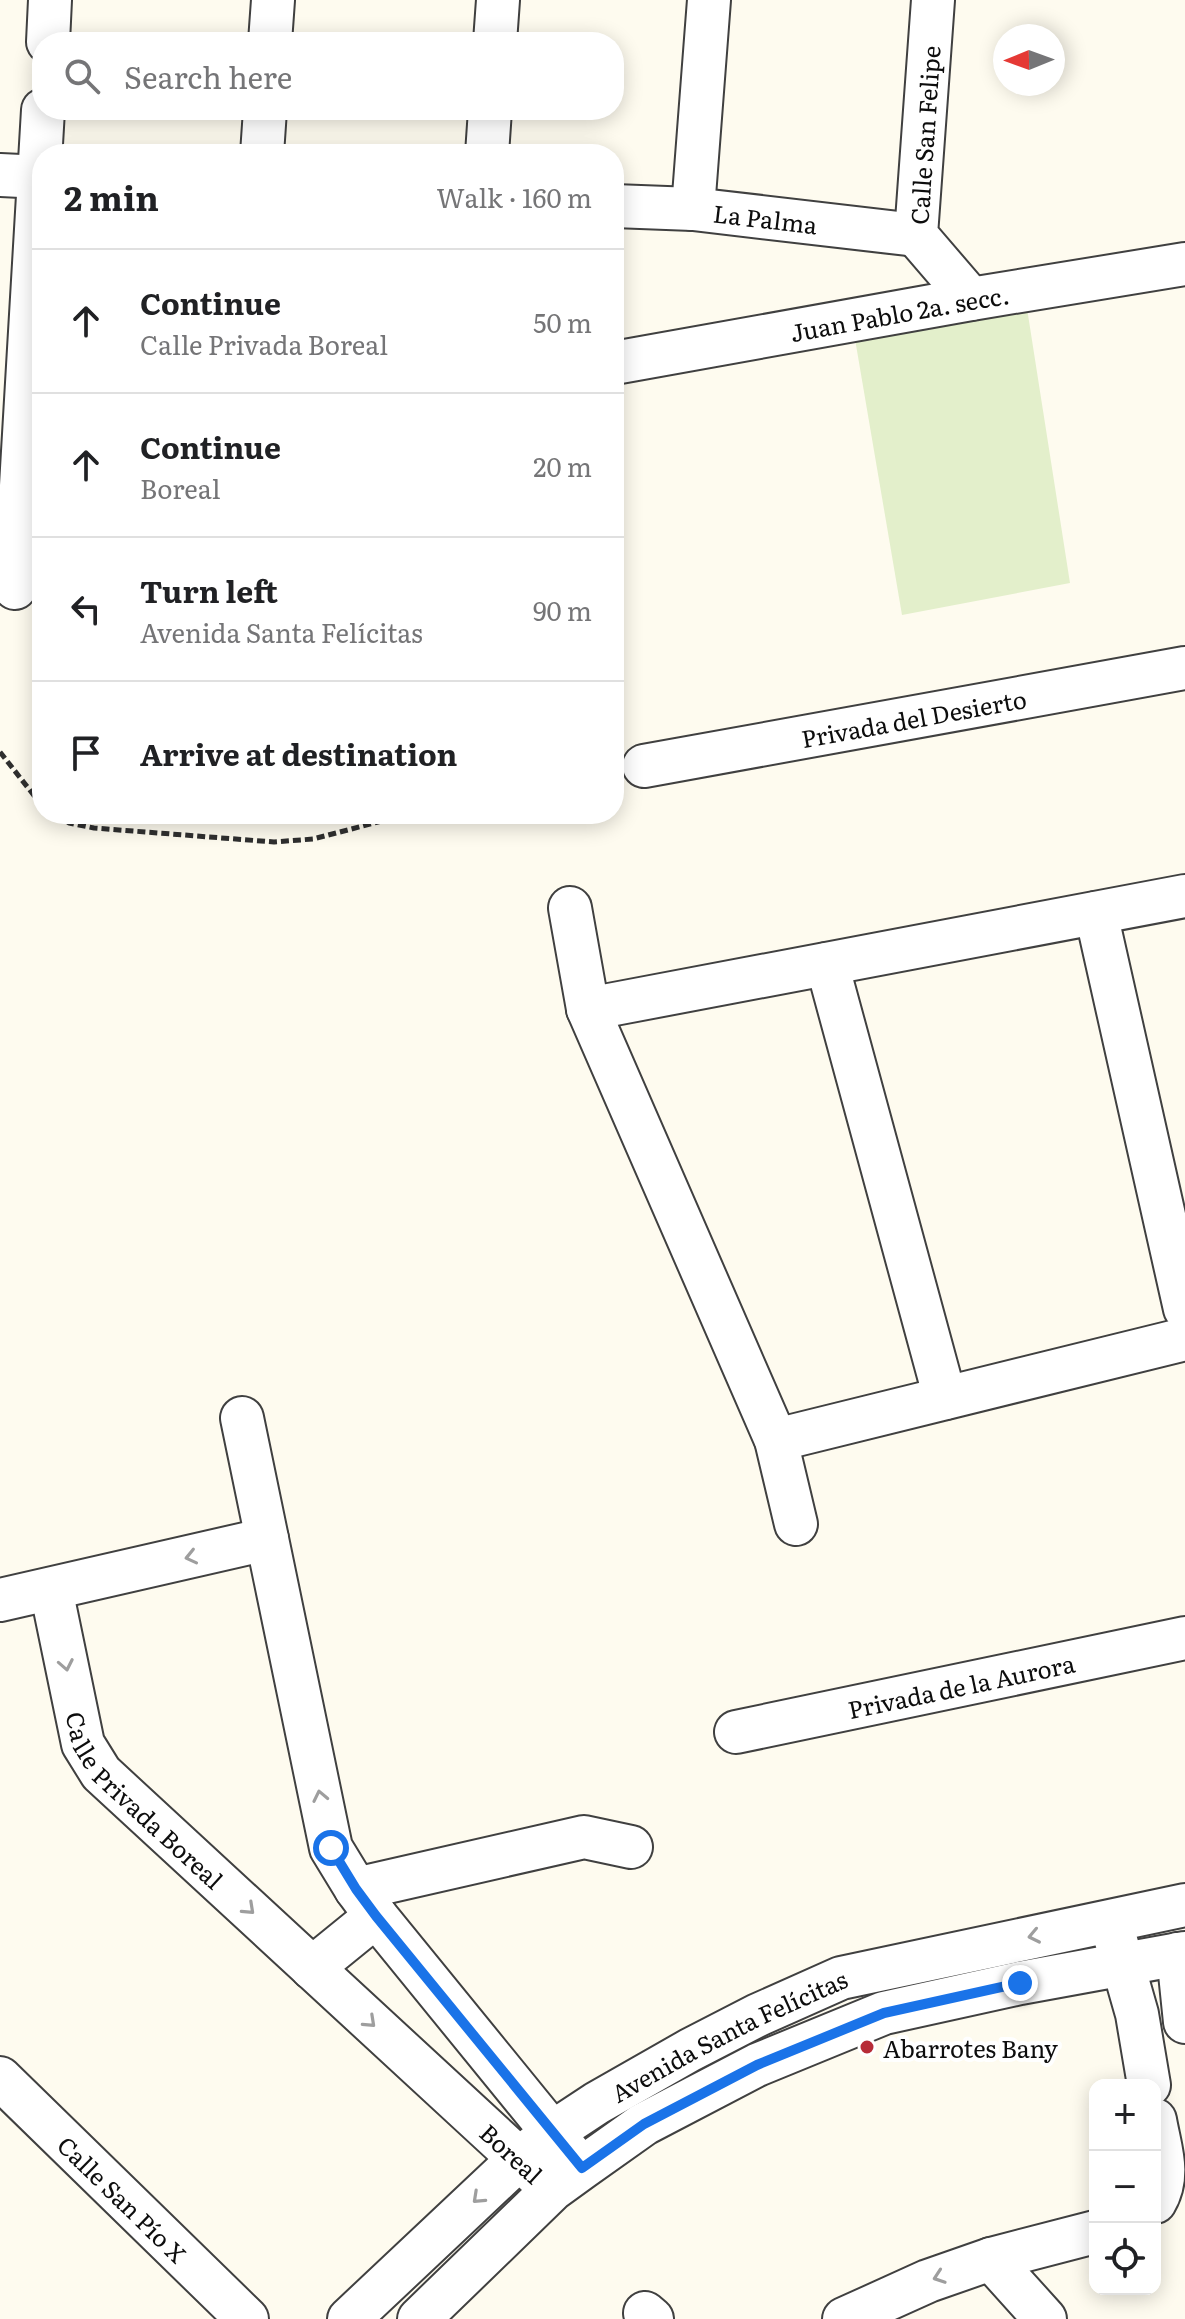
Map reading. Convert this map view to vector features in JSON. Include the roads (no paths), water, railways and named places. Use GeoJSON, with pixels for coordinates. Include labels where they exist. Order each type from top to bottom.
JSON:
{"type":"FeatureCollection","features":[{"type":"Feature","properties":{"kind":"street"},"geometry":{"type":"LineString","coordinates":[[48,32],[50,0]]}},
{"type":"Feature","properties":{"kind":"street"},"geometry":{"type":"LineString","coordinates":[[271,32],[273,0]]}},
{"type":"Feature","properties":{"kind":"street"},"geometry":{"type":"LineString","coordinates":[[496,32],[498,0]]}},
{"type":"Feature","properties":{"kind":"street"},"geometry":{"type":"LineString","coordinates":[[693,209],[709,0]]}},
{"type":"Feature","properties":{"kind":"street","name":"Calle San Felipe"},"geometry":{"type":"LineString","coordinates":[[933,0],[916,235],[971,299]]}},
{"type":"Feature","properties":{"kind":"street"},"geometry":{"type":"LineString","coordinates":[[35,144],[41,120]]}},
{"type":"Feature","properties":{"kind":"street"},"geometry":{"type":"LineString","coordinates":[[263,144],[264,120]]}},
{"type":"Feature","properties":{"kind":"street"},"geometry":{"type":"LineString","coordinates":[[488,144],[489,120]]}},
{"type":"Feature","properties":{"kind":"street"},"geometry":{"type":"LineString","coordinates":[[19,584],[27,176],[32,155]]}},
{"type":"Feature","properties":{"kind":"street","name":"La Palma"},"geometry":{"type":"LineString","coordinates":[[624,206],[693,209],[916,235]]}},
{"type":"Feature","properties":{"kind":"street","name":"Juan Pablo 2a. secc."},"geometry":{"type":"LineString","coordinates":[[624,361],[1185,264]]}},
{"type":"Feature","properties":{"kind":"street","name":"Privada del Desierto"},"geometry":{"type":"LineString","coordinates":[[644,766],[1185,668]]}},
{"type":"Feature","properties":{"kind":"street"},"geometry":{"type":"LineString","coordinates":[[588,1009],[1185,896]]}},
{"type":"Feature","properties":{"kind":"street"},"geometry":{"type":"LineString","coordinates":[[570,908],[588,1009],[776,1440],[796,1524]]}},
{"type":"Feature","properties":{"kind":"street"},"geometry":{"type":"LineString","coordinates":[[1096,913],[1184,1298]]}},
{"type":"Feature","properties":{"kind":"street"},"geometry":{"type":"LineString","coordinates":[[827,964],[945,1398]]}},
{"type":"Feature","properties":{"kind":"street"},"geometry":{"type":"LineString","coordinates":[[776,1440],[1185,1339]]}},
{"type":"Feature","properties":{"kind":"street"},"geometry":{"type":"LineString","coordinates":[[242,1418],[331,1848],[366,1902]]}},
{"type":"Feature","properties":{"kind":"street"},"geometry":{"type":"LineString","coordinates":[[0,1600],[267,1539]]}},
{"type":"Feature","properties":{"kind":"street","name":"Calle Privada Boreal"},"geometry":{"type":"LineString","coordinates":[[51,1589],[83,1744],[101,1773],[473,2115]]}},
{"type":"Feature","properties":{"kind":"street","name":"Privada de la Aurora"},"geometry":{"type":"LineString","coordinates":[[736,1732],[1185,1638]]}},
{"type":"Feature","properties":{"kind":"street"},"geometry":{"type":"LineString","coordinates":[[312,1968],[366,1902],[584,1837],[631,1847]]}},
{"type":"Feature","properties":{"kind":"street","name":"Boreal"},"geometry":{"type":"LineString","coordinates":[[366,1902],[553,2132],[568,2178]]}},
{"type":"Feature","properties":{"kind":"street","name":"Avenida Santa Felícitas"},"geometry":{"type":"LineString","coordinates":[[349,2319],[519,2159],[553,2132],[597,2103],[758,2015],[841,1978],[1185,1905]]}},
{"type":"Feature","properties":{"kind":"street"},"geometry":{"type":"LineString","coordinates":[[1110,1921],[1138,2021],[1148,2079]]}},
{"type":"Feature","properties":{"kind":"street"},"geometry":{"type":"LineString","coordinates":[[1182,1954],[1184,2016]]}},
{"type":"Feature","properties":{"kind":"street","name":"Avenida Santa Felícitas"},"geometry":{"type":"LineString","coordinates":[[419,2319],[568,2178],[644,2124],[743,2073],[884,2013],[1182,1954]]}},
{"type":"Feature","properties":{"kind":"street","name":"Calle San Pío X"},"geometry":{"type":"LineString","coordinates":[[0,2078],[247,2319]]}},
{"type":"Feature","properties":{"kind":"street","name":"Boreal"},"geometry":{"type":"LineString","coordinates":[[473,2115],[519,2159],[568,2178]]}},
{"type":"Feature","properties":{"kind":"street"},"geometry":{"type":"LineString","coordinates":[[1161,2154],[1165,2177],[1161,2192]]}},
{"type":"Feature","properties":{"kind":"street"},"geometry":{"type":"LineString","coordinates":[[1161,2216],[1185,2212]]}},
{"type":"Feature","properties":{"kind":"street"},"geometry":{"type":"LineString","coordinates":[[844,2319],[928,2281],[991,2259],[1089,2234]]}},
{"type":"Feature","properties":{"kind":"street"},"geometry":{"type":"LineString","coordinates":[[991,2259],[1045,2319]]}},
{"type":"Feature","properties":{"kind":"place","name":"Abarrotes Bany"},"geometry":{"type":"Point","coordinates":[867,2047]}}]}
